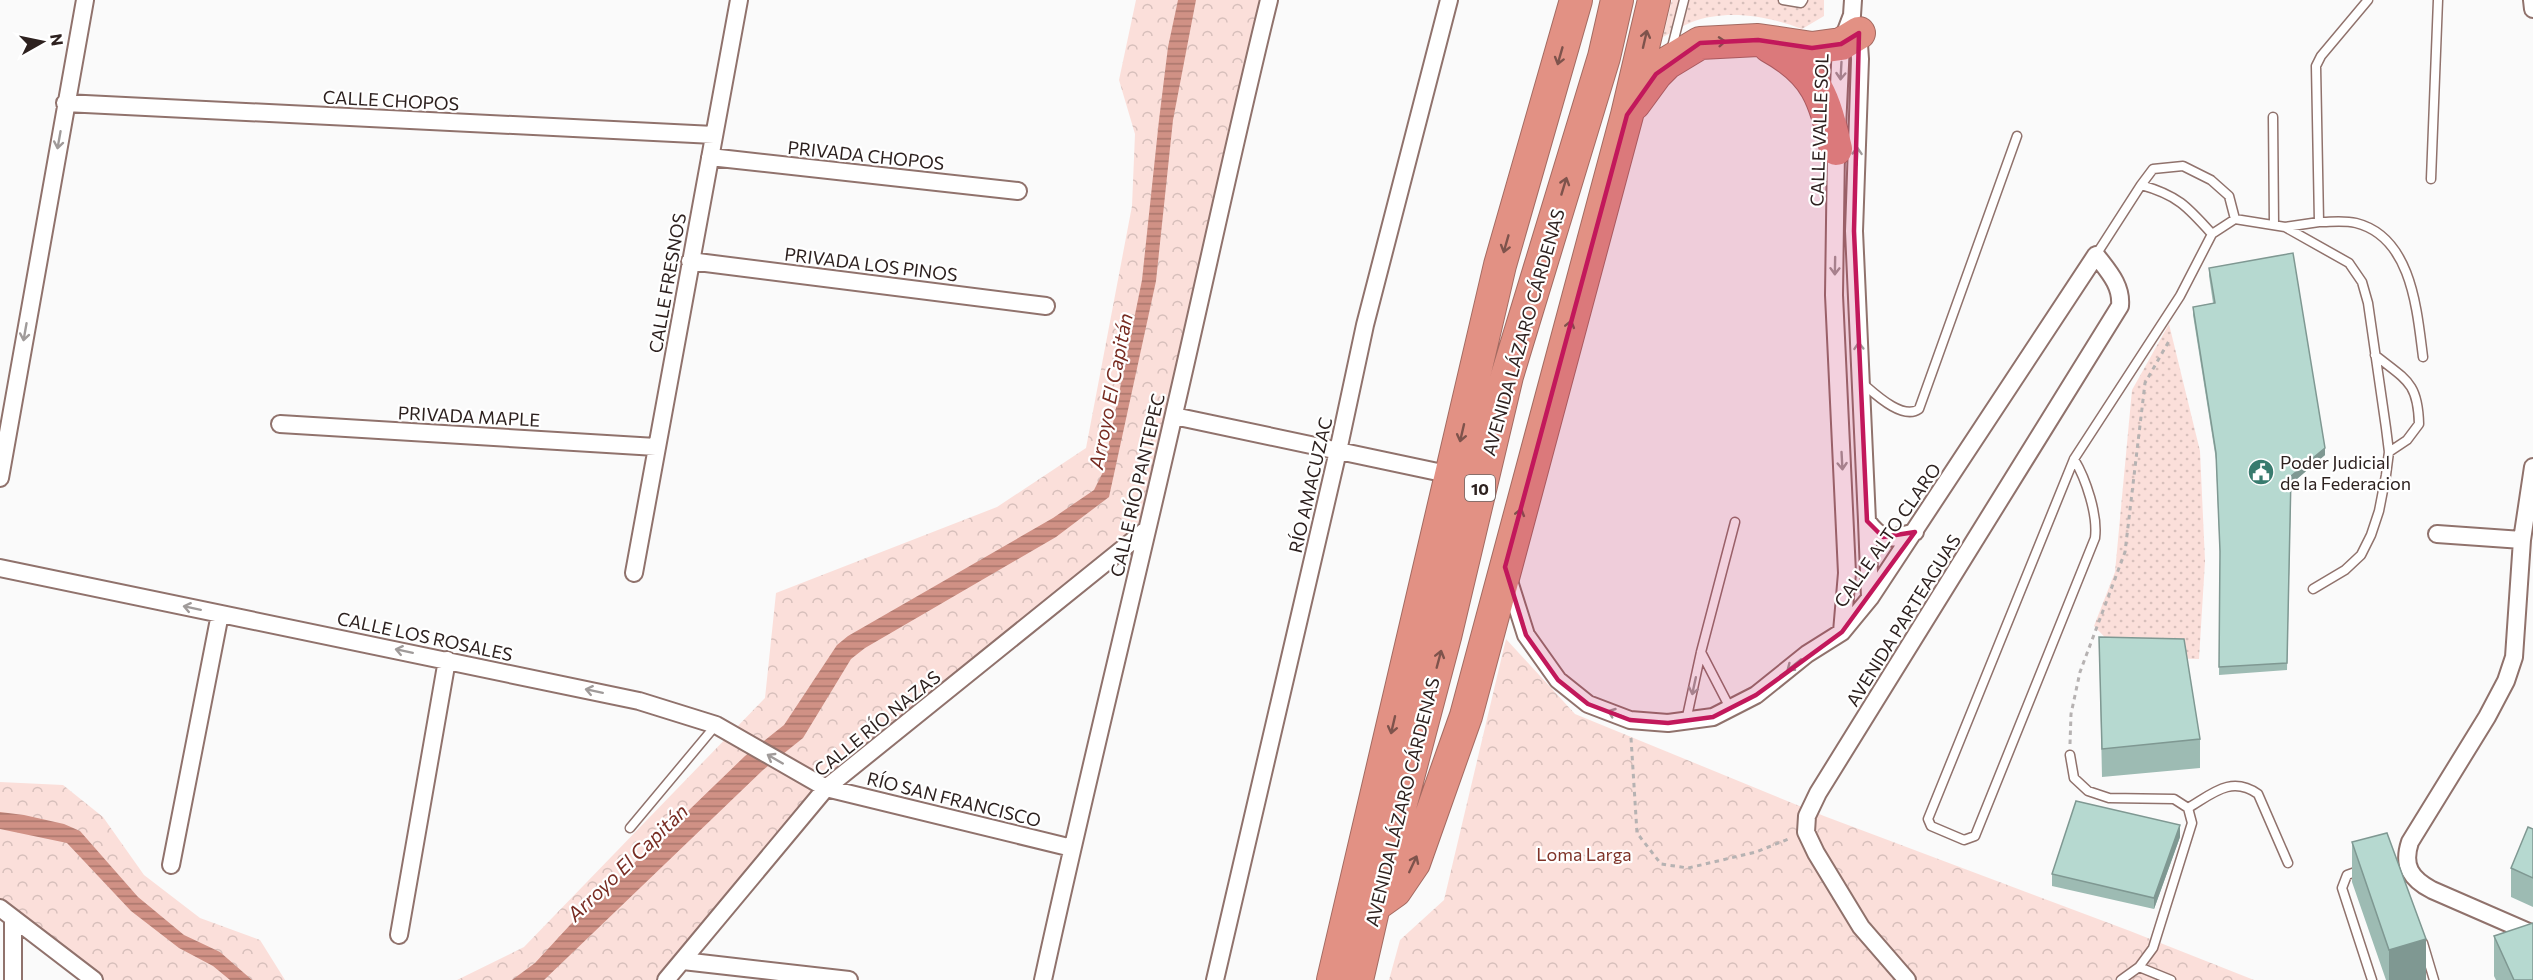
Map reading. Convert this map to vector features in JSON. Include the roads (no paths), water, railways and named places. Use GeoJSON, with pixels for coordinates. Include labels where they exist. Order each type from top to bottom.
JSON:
{"type":"FeatureCollection","features":[{"type":"Feature","properties":{"kind":"highway","name":"AVENIDA LÁZARO CÁRDENAS"},"geometry":{"type":"LineString","coordinates":[[1333,980],[1500,265],[1576,0]]}},
{"type":"Feature","properties":{"kind":"highway","name":"AVENIDA LÁZARO CÁRDENAS"},"geometry":{"type":"LineString","coordinates":[[1358,980],[1374,906],[1445,637],[1507,376],[1604,57],[1617,0]]}},
{"type":"Feature","properties":{"kind":"highway"},"geometry":{"type":"LineString","coordinates":[[1374,906],[1395,891],[1414,863],[1466,716],[1627,115],[1654,0]]}},
{"type":"Feature","properties":{"kind":"highway"},"geometry":{"type":"LineString","coordinates":[[1627,115],[1656,74],[1667,63],[1700,43],[1758,40],[1812,48],[1852,23]]}},
{"type":"Feature","properties":{"kind":"highway"},"geometry":{"type":"LineString","coordinates":[[1758,40],[1788,56],[1808,75],[1823,97],[1836,149]]}},
{"type":"Feature","properties":{"kind":"street"},"geometry":{"type":"LineString","coordinates":[[0,478],[85,0]]}},
{"type":"Feature","properties":{"kind":"street","name":"CALLE FRESNOS"},"geometry":{"type":"LineString","coordinates":[[634,573],[656,447],[665,416],[690,261],[739,0]]}},
{"type":"Feature","properties":{"kind":"street","name":"CALLE RÍO PANTEPEC"},"geometry":{"type":"LineString","coordinates":[[1043,980],[1174,416],[1234,143],[1269,0]]}},
{"type":"Feature","properties":{"kind":"street","name":"RÍO AMACUZAC"},"geometry":{"type":"LineString","coordinates":[[1215,980],[1338,451],[1365,325],[1449,0]]}},
{"type":"Feature","properties":{"kind":"street"},"geometry":{"type":"LineString","coordinates":[[2532,0],[2533,9]]}},
{"type":"Feature","properties":{"kind":"street"},"geometry":{"type":"LineString","coordinates":[[1852,23],[1854,231],[1870,598]]}},
{"type":"Feature","properties":{"kind":"street","name":"CALLE VALLE SOL"},"geometry":{"type":"LineString","coordinates":[[1842,632],[1847,573],[1834,296],[1836,149],[1852,23]]}},
{"type":"Feature","properties":{"kind":"street","name":"CALLE CHOPOS"},"geometry":{"type":"LineString","coordinates":[[65,103],[714,135]]}},
{"type":"Feature","properties":{"kind":"street","name":"PRIVADA CHOPOS"},"geometry":{"type":"LineString","coordinates":[[710,157],[1018,190]]}},
{"type":"Feature","properties":{"kind":"street","name":"CALLE ALTO CLARO"},"geometry":{"type":"LineString","coordinates":[[1505,567],[1516,609],[1526,635],[1558,680],[1588,704],[1630,720],[1668,723],[1713,717],[1756,695],[1807,654],[1842,632],[1870,598],[1916,532],[2096,255]]}},
{"type":"Feature","properties":{"kind":"street","name":"AVENIDA PARTEAGUAS"},"geometry":{"type":"LineString","coordinates":[[1907,980],[1861,927],[1816,853],[1806,832],[1807,816],[1818,793],[2120,306],[2120,290],[2096,255]]}},
{"type":"Feature","properties":{"kind":"street","name":"PRIVADA LOS PINOS"},"geometry":{"type":"LineString","coordinates":[[690,261],[1046,306]]}},
{"type":"Feature","properties":{"kind":"street"},"geometry":{"type":"LineString","coordinates":[[1174,416],[1452,475]]}},
{"type":"Feature","properties":{"kind":"street","name":"PRIVADA MAPLE"},"geometry":{"type":"LineString","coordinates":[[280,424],[656,447]]}},
{"type":"Feature","properties":{"kind":"street"},"geometry":{"type":"LineString","coordinates":[[2533,467],[2522,540],[2514,657],[2506,681],[2487,717],[2402,855],[2411,875],[2419,883],[2533,934]]}},
{"type":"Feature","properties":{"kind":"street"},"geometry":{"type":"LineString","coordinates":[[1868,521],[1877,535],[1883,537],[1899,537],[1916,532]]}},
{"type":"Feature","properties":{"kind":"street","name":"CALLE RÍO NAZAS"},"geometry":{"type":"LineString","coordinates":[[669,978],[826,788],[1146,530]]}},
{"type":"Feature","properties":{"kind":"street"},"geometry":{"type":"LineString","coordinates":[[2437,534],[2522,540]]}},
{"type":"Feature","properties":{"kind":"street","name":"CALLE LOS ROSALES"},"geometry":{"type":"LineString","coordinates":[[0,568],[639,701],[716,725],[826,788]]}},
{"type":"Feature","properties":{"kind":"street"},"geometry":{"type":"LineString","coordinates":[[171,865],[220,614]]}},
{"type":"Feature","properties":{"kind":"street"},"geometry":{"type":"LineString","coordinates":[[399,935],[447,660]]}},
{"type":"Feature","properties":{"kind":"street","name":"RÍO SAN FRANCISCO"},"geometry":{"type":"LineString","coordinates":[[826,788],[1072,848]]}},
{"type":"Feature","properties":{"kind":"street"},"geometry":{"type":"LineString","coordinates":[[7,913],[13,980]]}},
{"type":"Feature","properties":{"kind":"street"},"geometry":{"type":"LineString","coordinates":[[7,913],[94,980]]}},
{"type":"Feature","properties":{"kind":"street"},"geometry":{"type":"LineString","coordinates":[[683,961],[849,980]]}},
{"type":"Feature","properties":{"kind":"lane"},"geometry":{"type":"LineString","coordinates":[[1667,63],[1684,0]]}},
{"type":"Feature","properties":{"kind":"lane"},"geometry":{"type":"LineString","coordinates":[[1783,0],[1801,3],[1803,0]]}},
{"type":"Feature","properties":{"kind":"lane"},"geometry":{"type":"LineString","coordinates":[[2319,222],[2316,66],[2321,56],[2368,0]]}},
{"type":"Feature","properties":{"kind":"lane"},"geometry":{"type":"LineString","coordinates":[[2431,179],[2438,0]]}},
{"type":"Feature","properties":{"kind":"lane"},"geometry":{"type":"LineString","coordinates":[[2272,117],[2274,225]]}},
{"type":"Feature","properties":{"kind":"lane"},"geometry":{"type":"LineString","coordinates":[[1861,382],[1882,400],[1903,411],[1915,412],[1919,409],[2017,136]]}},
{"type":"Feature","properties":{"kind":"lane"},"geometry":{"type":"LineString","coordinates":[[2096,255],[2140,185],[2153,170],[2183,166],[2211,180],[2229,196],[2235,219]]}},
{"type":"Feature","properties":{"kind":"lane"},"geometry":{"type":"LineString","coordinates":[[2140,185],[2167,192],[2189,208],[2212,234]]}},
{"type":"Feature","properties":{"kind":"lane"},"geometry":{"type":"LineString","coordinates":[[2074,459],[2086,484],[2096,529],[2095,538],[1975,836],[1971,840],[1965,840],[1931,826],[1928,819],[2074,459],[2180,296],[2212,234],[2235,219],[2285,227],[2319,222],[2356,223],[2373,230],[2384,239],[2403,263],[2414,294],[2423,357]]}},
{"type":"Feature","properties":{"kind":"lane"},"geometry":{"type":"LineString","coordinates":[[2285,227],[2349,263],[2357,272],[2368,303],[2389,452],[2379,511],[2361,555],[2345,570],[2313,589]]}},
{"type":"Feature","properties":{"kind":"lane"},"geometry":{"type":"LineString","coordinates":[[2375,356],[2410,383],[2418,402],[2419,424],[2407,440],[2389,452]]}},
{"type":"Feature","properties":{"kind":"lane"},"geometry":{"type":"LineString","coordinates":[[1686,721],[1734,522]]}},
{"type":"Feature","properties":{"kind":"lane"},"geometry":{"type":"LineString","coordinates":[[1701,652],[1730,708]]}},
{"type":"Feature","properties":{"kind":"lane"},"geometry":{"type":"LineString","coordinates":[[630,828],[716,725]]}},
{"type":"Feature","properties":{"kind":"lane"},"geometry":{"type":"LineString","coordinates":[[2070,754],[2074,778],[2088,791],[2109,798],[2174,800],[2188,808],[2192,823],[2153,948],[2139,967],[2121,980]]}},
{"type":"Feature","properties":{"kind":"lane"},"geometry":{"type":"LineString","coordinates":[[2188,808],[2223,787],[2242,785],[2249,788],[2258,794],[2288,863]]}},
{"type":"Feature","properties":{"kind":"lane"},"geometry":{"type":"LineString","coordinates":[[2370,867],[2348,875],[2342,888],[2372,980]]}},
{"type":"Feature","properties":{"kind":"lane"},"geometry":{"type":"LineString","coordinates":[[2422,938],[2434,980]]}},
{"type":"Feature","properties":{"kind":"lane"},"geometry":{"type":"LineString","coordinates":[[2139,967],[2172,980]]}},
{"type":"Feature","properties":{"kind":"place","name":"Poder Judicial de la Federacion"},"geometry":{"type":"Point","coordinates":[2261,472]}},
{"type":"Feature","properties":{"kind":"water label","name":"Arroyo El Capitán"},"geometry":{"type":"Point","coordinates":[1110,391]}},
{"type":"Feature","properties":{"kind":"water label","name":"Arroyo El Capitán"},"geometry":{"type":"Point","coordinates":[627,862]}},
{"type":"Feature","properties":{"kind":"park label","name":"Loma Larga"},"geometry":{"type":"Point","coordinates":[1584,854]}}]}
